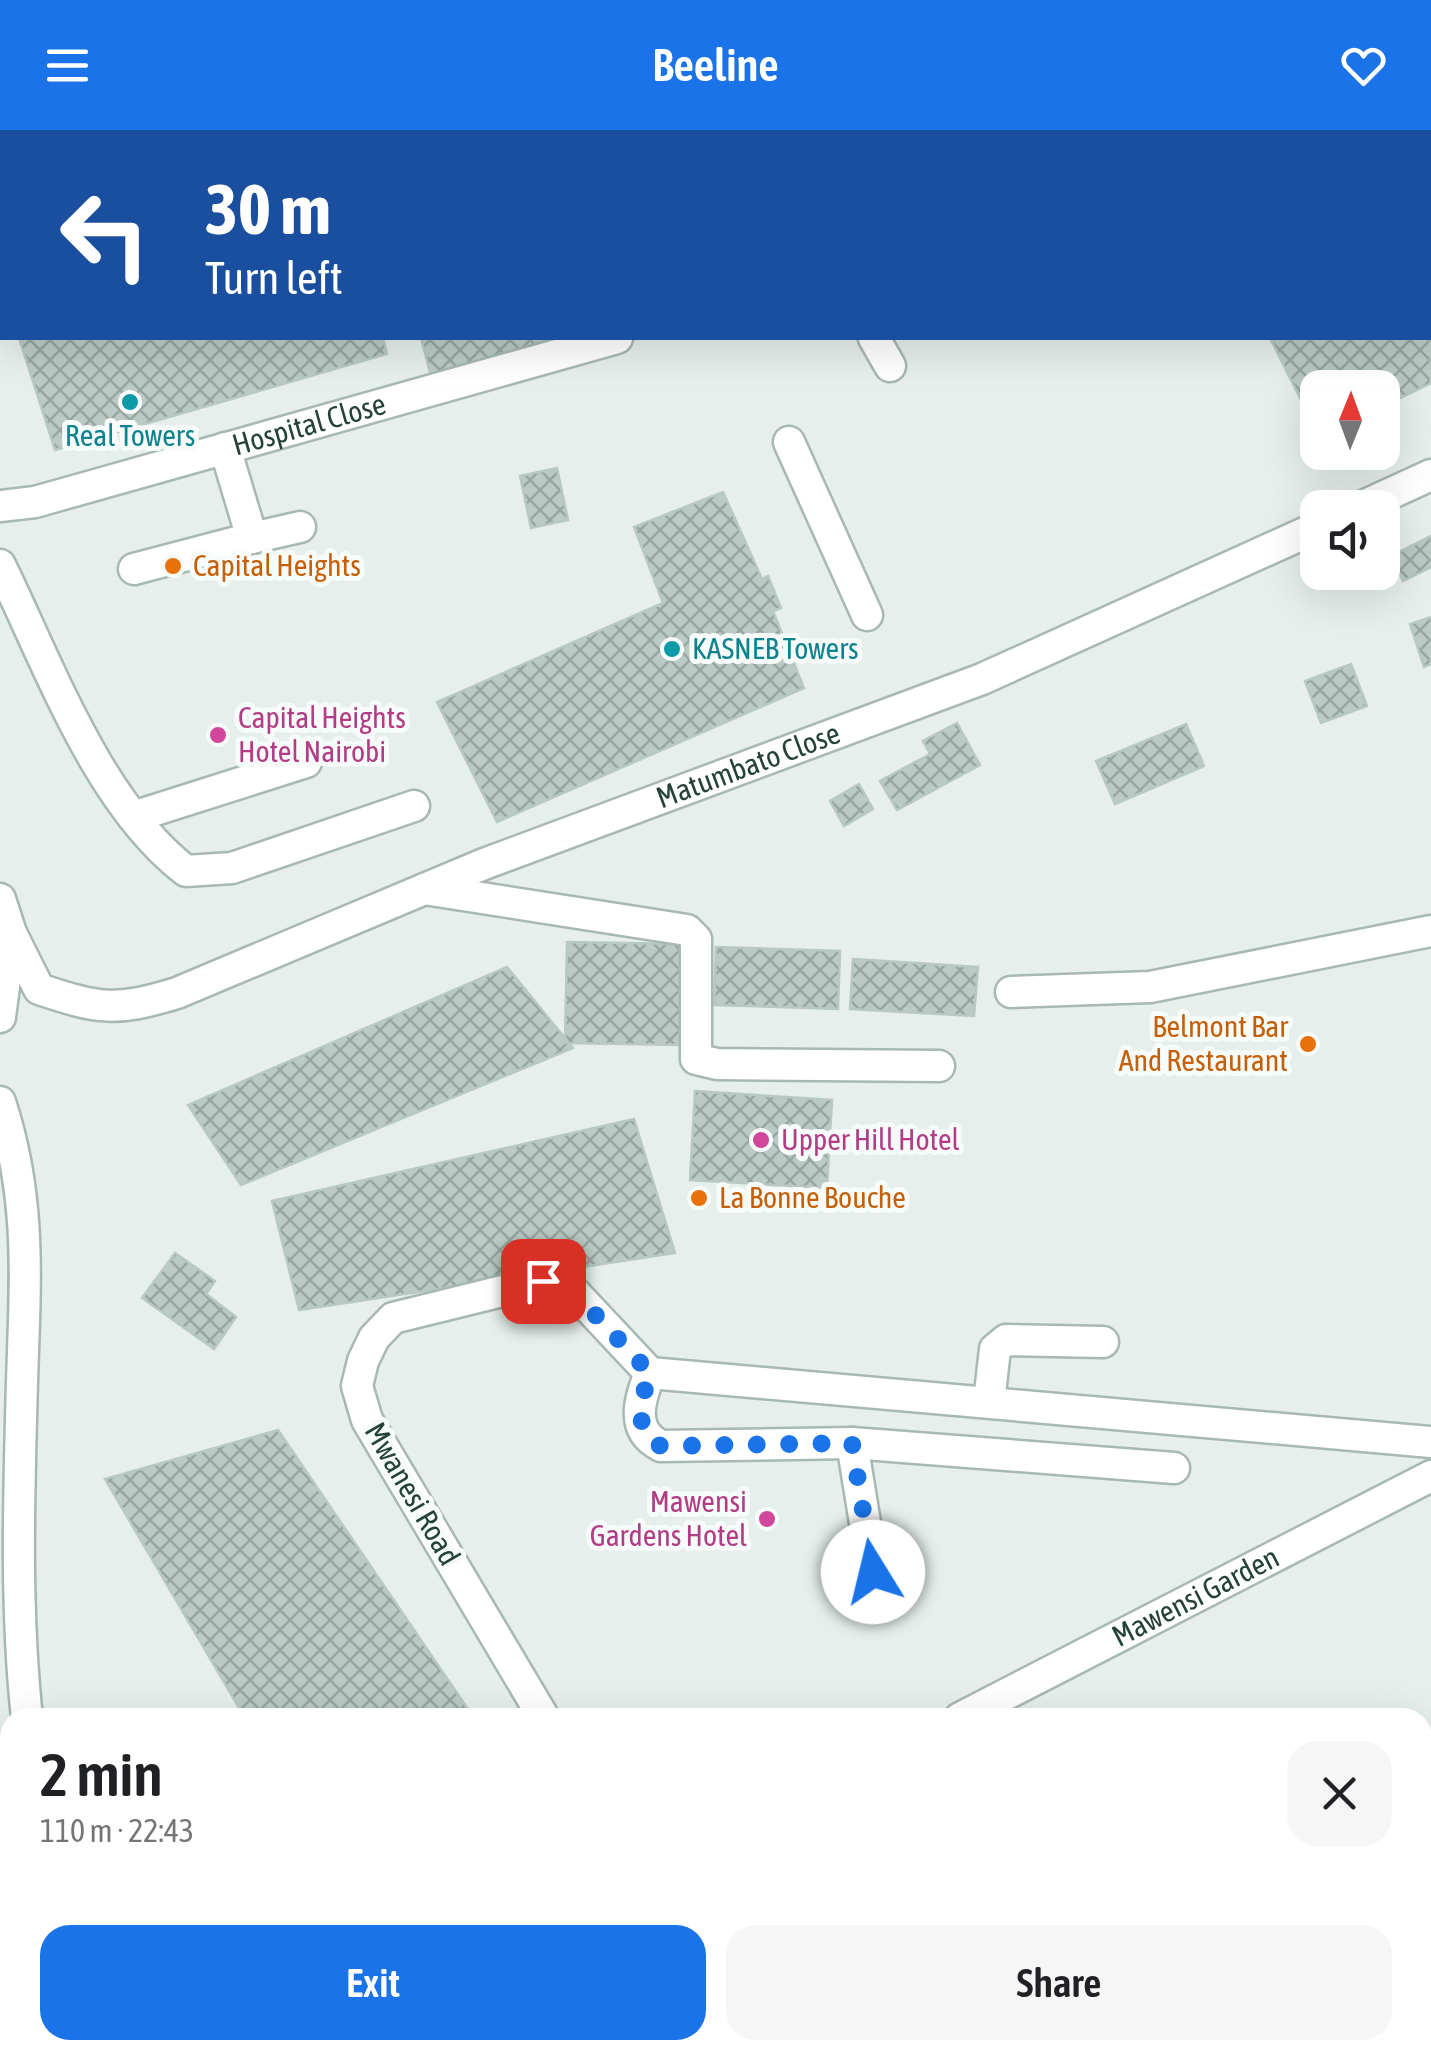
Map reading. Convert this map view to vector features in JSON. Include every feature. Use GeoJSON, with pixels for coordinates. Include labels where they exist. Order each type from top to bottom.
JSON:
{"type":"FeatureCollection","features":[{"type":"Feature","properties":{"kind":"street","name":"Hospital Close"},"geometry":{"type":"LineString","coordinates":[[0,506],[35,502],[610,340]]}},
{"type":"Feature","properties":{"kind":"street"},"geometry":{"type":"LineString","coordinates":[[875,340],[890,366]]}},
{"type":"Feature","properties":{"kind":"street"},"geometry":{"type":"LineString","coordinates":[[789,442],[867,615]]}},
{"type":"Feature","properties":{"kind":"street"},"geometry":{"type":"LineString","coordinates":[[225,448],[252,538]]}},
{"type":"Feature","properties":{"kind":"street"},"geometry":{"type":"LineString","coordinates":[[1398,490],[1431,475]]}},
{"type":"Feature","properties":{"kind":"street"},"geometry":{"type":"LineString","coordinates":[[134,569],[300,527]]}},
{"type":"Feature","properties":{"kind":"street","name":"Matumbato Close"},"geometry":{"type":"LineString","coordinates":[[0,899],[11,933],[39,989],[95,1008],[135,1006],[177,994],[421,889],[982,679],[1300,534]]}},
{"type":"Feature","properties":{"kind":"street"},"geometry":{"type":"LineString","coordinates":[[0,565],[90,748],[133,817],[161,851],[186,870],[232,868],[414,806]]}},
{"type":"Feature","properties":{"kind":"street"},"geometry":{"type":"LineString","coordinates":[[133,817],[306,762]]}},
{"type":"Feature","properties":{"kind":"street"},"geometry":{"type":"LineString","coordinates":[[421,889],[687,930],[696,939],[696,1059],[717,1064],[939,1066]]}},
{"type":"Feature","properties":{"kind":"street"},"geometry":{"type":"LineString","coordinates":[[1012,992],[1150,987],[1431,931]]}},
{"type":"Feature","properties":{"kind":"street"},"geometry":{"type":"LineString","coordinates":[[0,1017],[11,933]]}},
{"type":"Feature","properties":{"kind":"street"},"geometry":{"type":"LineString","coordinates":[[0,1102],[18,1158],[26,1249],[20,1477],[27,1708]]}},
{"type":"Feature","properties":{"kind":"street","name":"Mwanesi Road"},"geometry":{"type":"LineString","coordinates":[[538,1708],[367,1420],[358,1386],[363,1361],[374,1338],[393,1318],[543,1281],[574,1292],[650,1373]]}},
{"type":"Feature","properties":{"kind":"street"},"geometry":{"type":"LineString","coordinates":[[989,1402],[996,1349],[1006,1340],[1103,1342]]}},
{"type":"Feature","properties":{"kind":"street"},"geometry":{"type":"LineString","coordinates":[[1174,1468],[852,1443],[661,1446],[650,1441],[640,1422],[642,1393],[650,1373],[1431,1442]]}},
{"type":"Feature","properties":{"kind":"street"},"geometry":{"type":"LineString","coordinates":[[0,1400],[20,1477]]}},
{"type":"Feature","properties":{"kind":"street"},"geometry":{"type":"LineString","coordinates":[[852,1443],[873,1572]]}},
{"type":"Feature","properties":{"kind":"street","name":"Mawensi Garden"},"geometry":{"type":"LineString","coordinates":[[979,1708],[1431,1476]]}},
{"type":"Feature","properties":{"kind":"building","name":"Real Towers"},"geometry":{"type":"Polygon","coordinates":[[[20,340],[384,340],[387,354],[55,450],[20,340]]]}},
{"type":"Feature","properties":{"kind":"building"},"geometry":{"type":"Polygon","coordinates":[[[422,340],[573,340],[431,376],[422,340]]]}},
{"type":"Feature","properties":{"kind":"building"},"geometry":{"type":"Polygon","coordinates":[[[1271,340],[1431,340],[1431,383],[1400,398],[1400,370],[1300,370],[1300,398],[1271,340]]]}},
{"type":"Feature","properties":{"kind":"building"},"geometry":{"type":"Polygon","coordinates":[[[557,468],[568,520],[531,528],[520,476],[557,468]]]}},
{"type":"Feature","properties":{"kind":"building","name":"KASNEB Towers"},"geometry":{"type":"Polygon","coordinates":[[[723,492],[762,579],[768,576],[781,608],[773,611],[804,688],[497,822],[437,702],[663,603],[634,527],[723,492]]]}},
{"type":"Feature","properties":{"kind":"building"},"geometry":{"type":"Polygon","coordinates":[[[1431,536],[1431,567],[1403,581],[1400,552],[1431,536]]]}},
{"type":"Feature","properties":{"kind":"building"},"geometry":{"type":"Polygon","coordinates":[[[1431,617],[1431,664],[1424,667],[1410,624],[1431,617]]]}},
{"type":"Feature","properties":{"kind":"building"},"geometry":{"type":"Polygon","coordinates":[[[1351,664],[1367,706],[1321,723],[1305,681],[1351,664]]]}},
{"type":"Feature","properties":{"kind":"building"},"geometry":{"type":"Polygon","coordinates":[[[957,723],[980,765],[897,810],[880,781],[930,754],[923,741],[957,723]]]}},
{"type":"Feature","properties":{"kind":"building"},"geometry":{"type":"Polygon","coordinates":[[[1186,724],[1204,766],[1115,804],[1096,761],[1186,724]]]}},
{"type":"Feature","properties":{"kind":"building"},"geometry":{"type":"Polygon","coordinates":[[[859,784],[873,809],[844,826],[830,801],[859,784]]]}},
{"type":"Feature","properties":{"kind":"building"},"geometry":{"type":"Polygon","coordinates":[[[567,942],[685,944],[683,1045],[565,1043],[567,942]]]}},
{"type":"Feature","properties":{"kind":"building"},"geometry":{"type":"Polygon","coordinates":[[[716,947],[840,951],[838,1009],[714,1005],[716,947]]]}},
{"type":"Feature","properties":{"kind":"building"},"geometry":{"type":"Polygon","coordinates":[[[853,959],[978,967],[974,1016],[850,1009],[853,959]]]}},
{"type":"Feature","properties":{"kind":"building"},"geometry":{"type":"Polygon","coordinates":[[[507,967],[573,1048],[241,1185],[188,1105],[507,967]]]}},
{"type":"Feature","properties":{"kind":"building","name":"Upper Hill Hotel"},"geometry":{"type":"Polygon","coordinates":[[[695,1091],[832,1100],[827,1188],[690,1180],[695,1091]]]}},
{"type":"Feature","properties":{"kind":"building"},"geometry":{"type":"Polygon","coordinates":[[[634,1119],[675,1253],[299,1310],[272,1201],[634,1119]]]}},
{"type":"Feature","properties":{"kind":"building"},"geometry":{"type":"Polygon","coordinates":[[[175,1253],[215,1281],[206,1294],[236,1317],[214,1349],[142,1298],[175,1253]]]}},
{"type":"Feature","properties":{"kind":"building"},"geometry":{"type":"Polygon","coordinates":[[[278,1430],[467,1708],[239,1708],[105,1479],[278,1430]]]}},
{"type":"Feature","properties":{"kind":"place","name":"Real Towers"},"geometry":{"type":"Point","coordinates":[130,402]}},
{"type":"Feature","properties":{"kind":"place","name":"Capital Heights"},"geometry":{"type":"Point","coordinates":[173,566]}},
{"type":"Feature","properties":{"kind":"place","name":"KASNEB Towers"},"geometry":{"type":"Point","coordinates":[672,649]}},
{"type":"Feature","properties":{"kind":"place","name":"Capital Heights Hotel Nairobi"},"geometry":{"type":"Point","coordinates":[218,735]}},
{"type":"Feature","properties":{"kind":"place","name":"Belmont Bar And Restaurant"},"geometry":{"type":"Point","coordinates":[1308,1044]}},
{"type":"Feature","properties":{"kind":"place","name":"Upper Hill Hotel"},"geometry":{"type":"Point","coordinates":[761,1140]}},
{"type":"Feature","properties":{"kind":"place","name":"La Bonne Bouche"},"geometry":{"type":"Point","coordinates":[699,1198]}},
{"type":"Feature","properties":{"kind":"place","name":"Mawensi Gardens Hotel"},"geometry":{"type":"Point","coordinates":[767,1519]}},
{"type":"Feature","properties":{"kind":"route"},"geometry":{"type":"LineString","coordinates":[[543,1281],[555,1282],[574,1292],[650,1373],[638,1412],[650,1441],[661,1446],[852,1443],[873,1572]]}}]}
